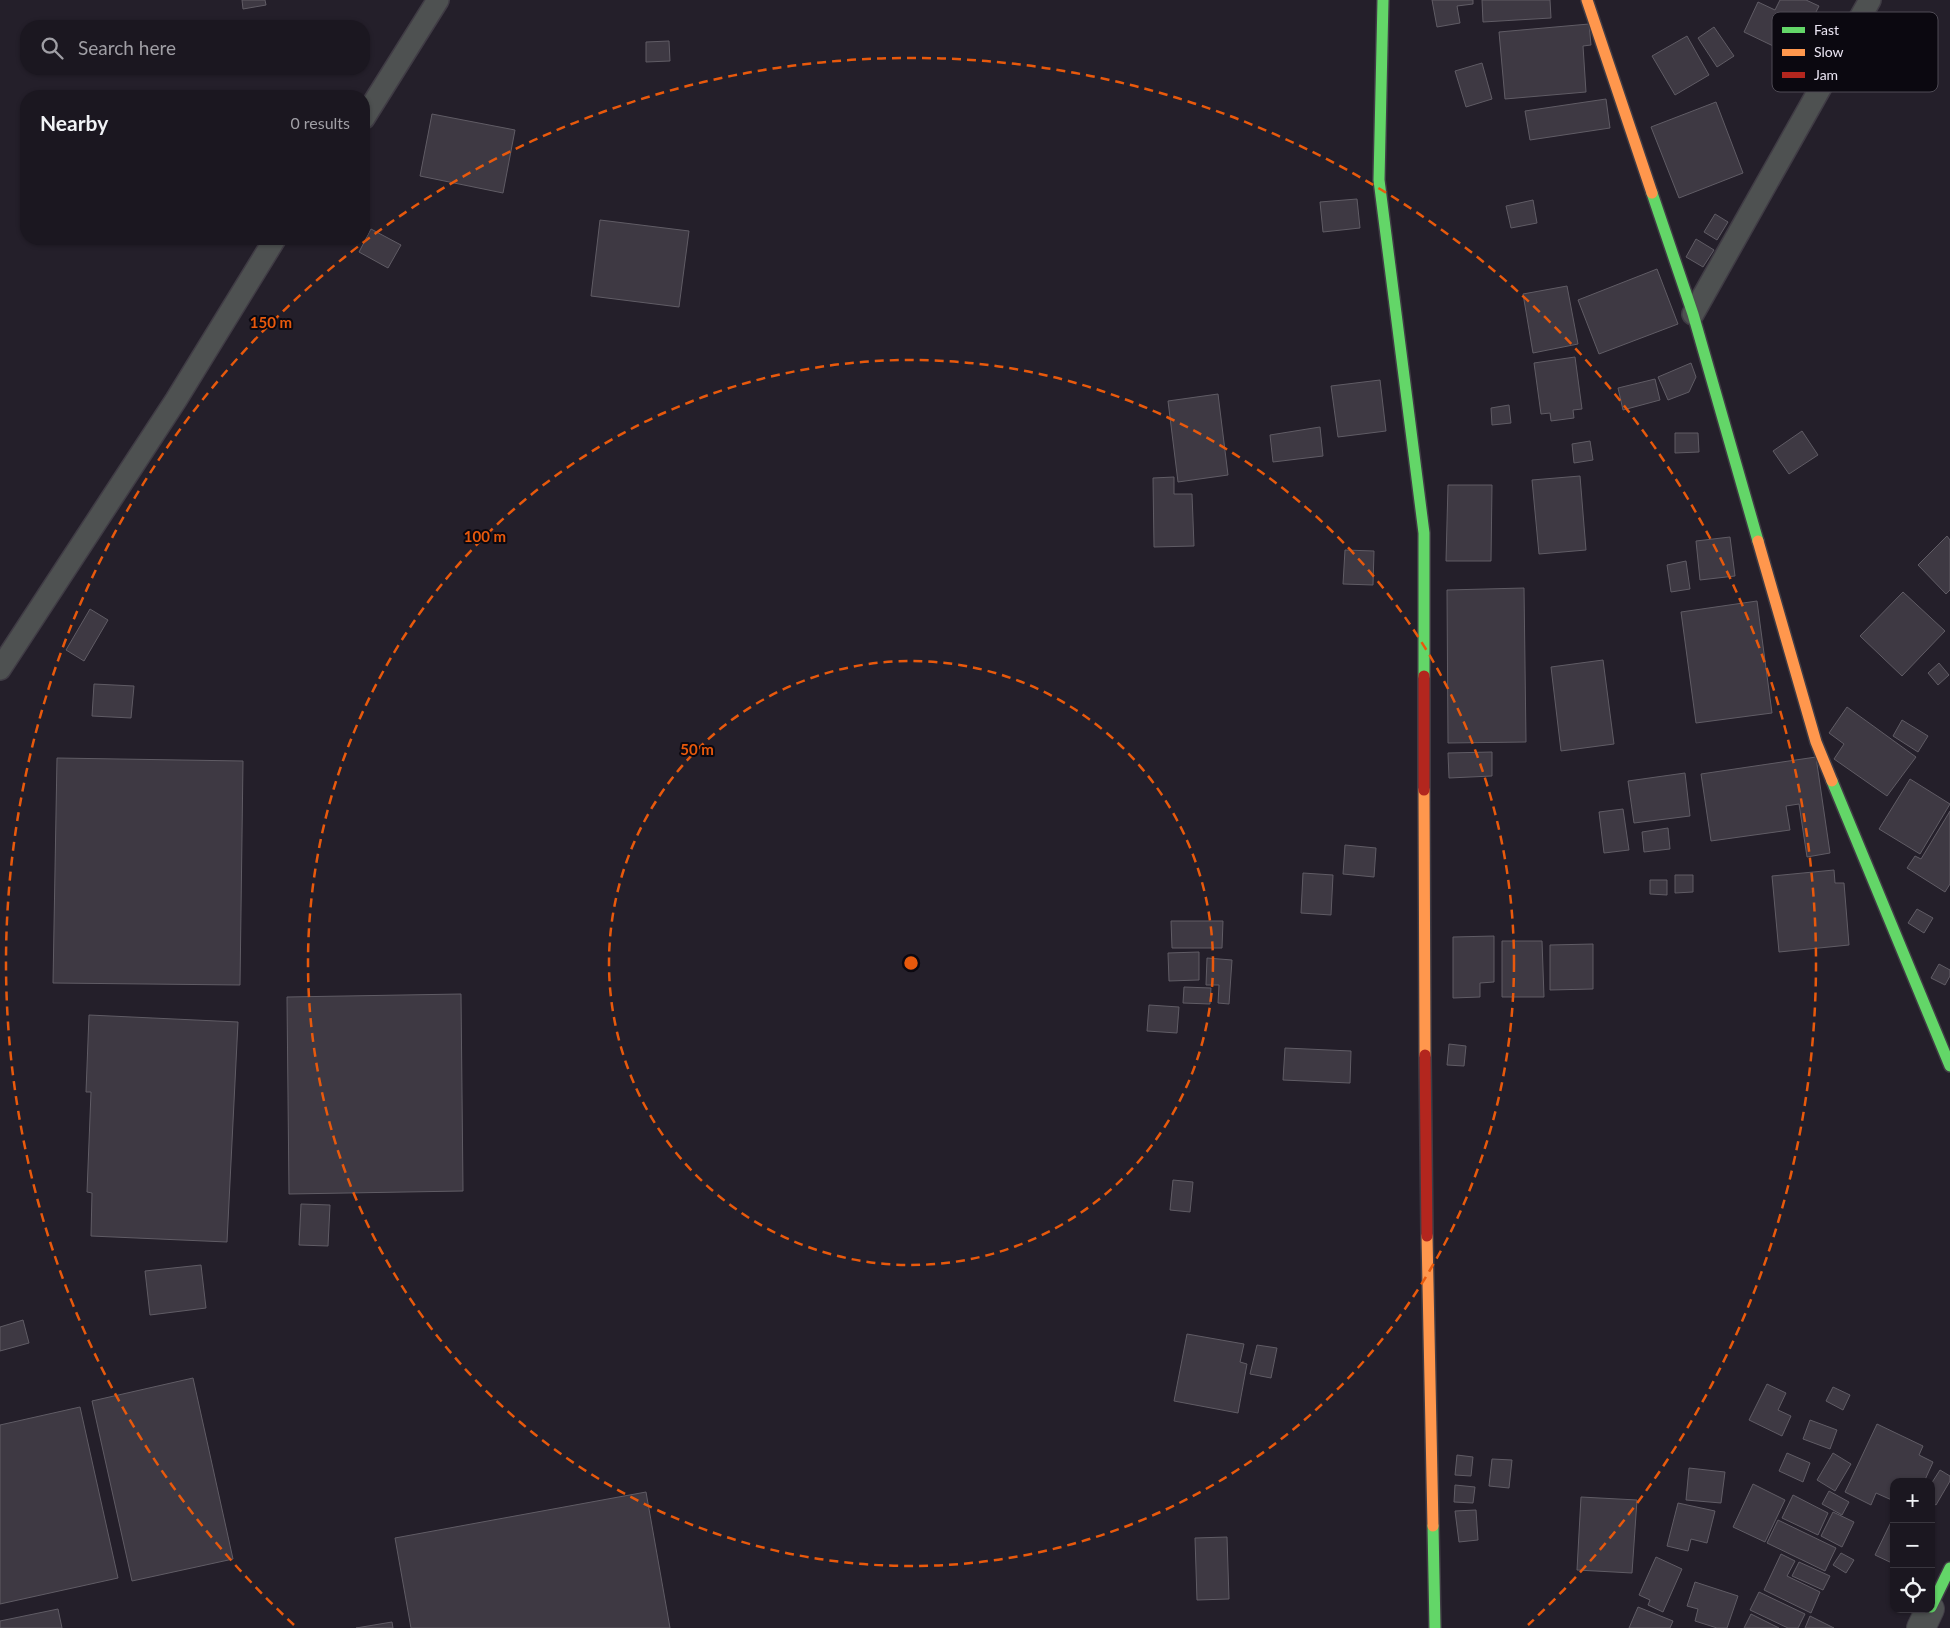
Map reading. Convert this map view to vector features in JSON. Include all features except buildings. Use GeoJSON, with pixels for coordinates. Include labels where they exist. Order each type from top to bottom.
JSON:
{"type":"FeatureCollection","features":[{"type":"Feature","properties":{"kind":"street"},"geometry":{"type":"LineString","coordinates":[[1383,0],[1379,180],[1424,533],[1425,1124],[1435,1628]]}},
{"type":"Feature","properties":{"kind":"street"},"geometry":{"type":"LineString","coordinates":[[1588,0],[1693,314],[1816,742],[1950,1066]]}},
{"type":"Feature","properties":{"kind":"street"},"geometry":{"type":"LineString","coordinates":[[1935,1600],[1950,1568]]}},
{"type":"Feature","properties":{"kind":"street"},"geometry":{"type":"LineString","coordinates":[[1921,1628],[1928,1613]]}},
{"type":"Feature","properties":{"kind":"lane"},"geometry":{"type":"LineString","coordinates":[[370,108],[438,0]]}},
{"type":"Feature","properties":{"kind":"lane"},"geometry":{"type":"LineString","coordinates":[[1863,12],[1870,0]]}},
{"type":"Feature","properties":{"kind":"lane"},"geometry":{"type":"LineString","coordinates":[[1693,314],[1818,92]]}},
{"type":"Feature","properties":{"kind":"lane"},"geometry":{"type":"LineString","coordinates":[[0,669],[176,400],[271,245]]}},
{"type":"Feature","properties":{"kind":"traffic: fast"},"geometry":{"type":"LineString","coordinates":[[1383,0],[1379,180],[1424,533],[1424,676]]}},
{"type":"Feature","properties":{"kind":"traffic: fast"},"geometry":{"type":"LineString","coordinates":[[1652,193],[1693,314],[1758,541]]}},
{"type":"Feature","properties":{"kind":"traffic: fast"},"geometry":{"type":"LineString","coordinates":[[1832,781],[1950,1066]]}},
{"type":"Feature","properties":{"kind":"traffic: fast"},"geometry":{"type":"LineString","coordinates":[[1433,1526],[1435,1628]]}},
{"type":"Feature","properties":{"kind":"traffic: fast"},"geometry":{"type":"LineString","coordinates":[[1935,1599],[1950,1568]]}},
{"type":"Feature","properties":{"kind":"traffic: slow"},"geometry":{"type":"LineString","coordinates":[[1587,0],[1652,193]]}},
{"type":"Feature","properties":{"kind":"traffic: slow"},"geometry":{"type":"LineString","coordinates":[[1758,541],[1816,742],[1832,781]]}},
{"type":"Feature","properties":{"kind":"traffic: slow"},"geometry":{"type":"LineString","coordinates":[[1424,790],[1425,1055]]}},
{"type":"Feature","properties":{"kind":"traffic: slow"},"geometry":{"type":"LineString","coordinates":[[1427,1236],[1433,1526]]}},
{"type":"Feature","properties":{"kind":"traffic: jam"},"geometry":{"type":"LineString","coordinates":[[1424,676],[1424,790]]}},
{"type":"Feature","properties":{"kind":"traffic: jam"},"geometry":{"type":"LineString","coordinates":[[1425,1055],[1427,1236]]}}]}
